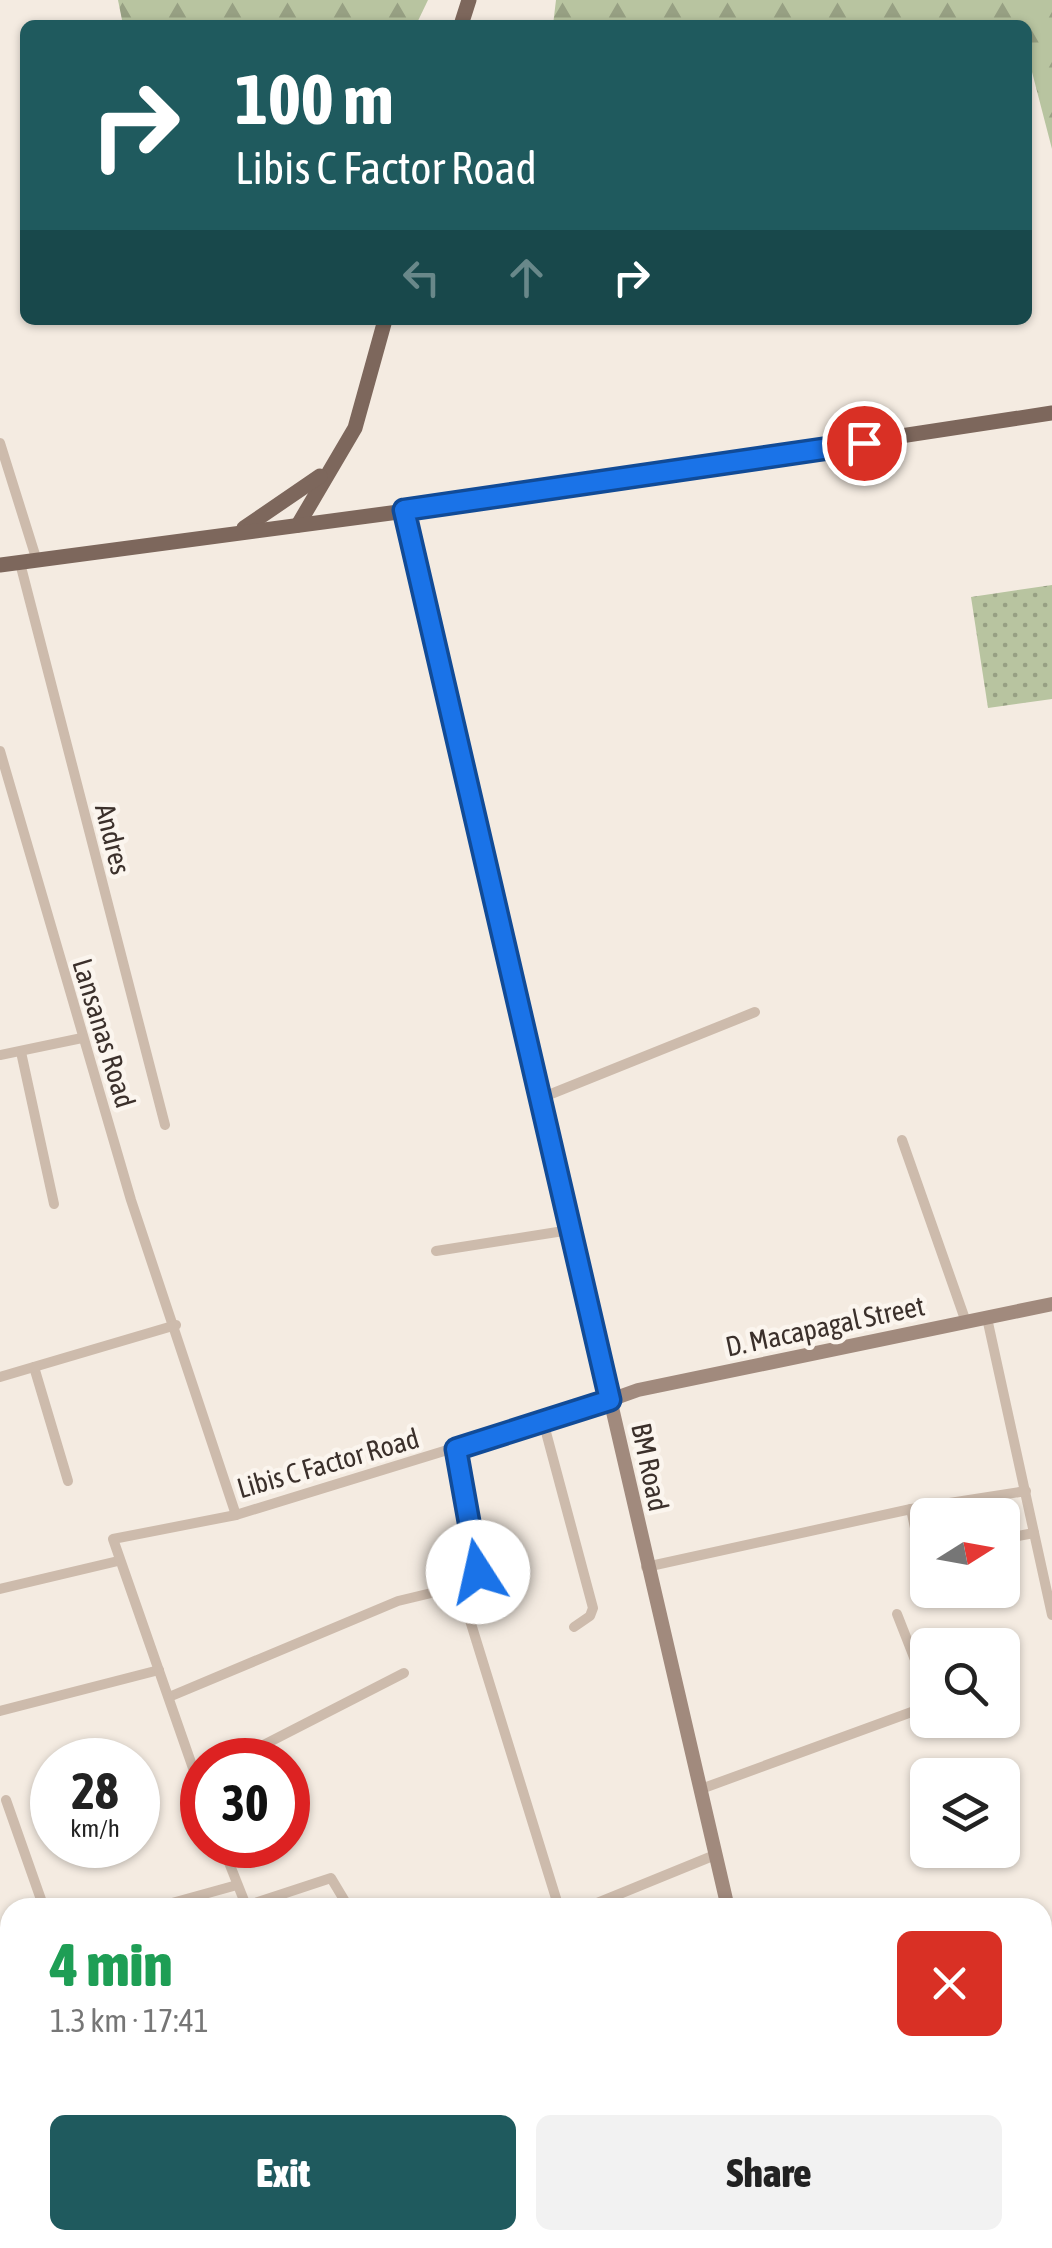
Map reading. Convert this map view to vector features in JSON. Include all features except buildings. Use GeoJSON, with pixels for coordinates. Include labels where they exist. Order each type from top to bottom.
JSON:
{"type":"FeatureCollection","features":[{"type":"Feature","properties":{"kind":"main road"},"geometry":{"type":"LineString","coordinates":[[298,525],[362,409],[385,325]]}},
{"type":"Feature","properties":{"kind":"main road"},"geometry":{"type":"LineString","coordinates":[[0,566],[1052,413]]}},
{"type":"Feature","properties":{"kind":"main road"},"geometry":{"type":"LineString","coordinates":[[236,532],[330,470]]}},
{"type":"Feature","properties":{"kind":"street","name":"Andres"},"geometry":{"type":"LineString","coordinates":[[0,443],[165,1125]]}},
{"type":"Feature","properties":{"kind":"street","name":"BM Road"},"geometry":{"type":"LineString","coordinates":[[404,510],[462,776],[541,1098],[646,1567],[726,1898]]}},
{"type":"Feature","properties":{"kind":"street","name":"Lansanas Road"},"geometry":{"type":"LineString","coordinates":[[0,751],[82,1038],[236,1514]]}},
{"type":"Feature","properties":{"kind":"street"},"geometry":{"type":"LineString","coordinates":[[541,1098],[755,1012]]}},
{"type":"Feature","properties":{"kind":"street"},"geometry":{"type":"LineString","coordinates":[[0,1055],[82,1038]]}},
{"type":"Feature","properties":{"kind":"street"},"geometry":{"type":"LineString","coordinates":[[21,1052],[54,1204]]}},
{"type":"Feature","properties":{"kind":"street"},"geometry":{"type":"LineString","coordinates":[[902,1140],[966,1322]]}},
{"type":"Feature","properties":{"kind":"street"},"geometry":{"type":"LineString","coordinates":[[436,1251],[570,1230]]}},
{"type":"Feature","properties":{"kind":"street","name":"D. Macapagal Street"},"geometry":{"type":"LineString","coordinates":[[610,1400],[638,1390],[1052,1304]]}},
{"type":"Feature","properties":{"kind":"street"},"geometry":{"type":"LineString","coordinates":[[987,1318],[1052,1615]]}},
{"type":"Feature","properties":{"kind":"street"},"geometry":{"type":"LineString","coordinates":[[0,1377],[176,1325]]}},
{"type":"Feature","properties":{"kind":"street"},"geometry":{"type":"LineString","coordinates":[[34,1368],[68,1481]]}},
{"type":"Feature","properties":{"kind":"street","name":"Libis C Factor Road"},"geometry":{"type":"LineString","coordinates":[[118,1560],[112,1539],[236,1514],[610,1400]]}},
{"type":"Feature","properties":{"kind":"street"},"geometry":{"type":"LineString","coordinates":[[543,1421],[593,1608],[590,1616],[574,1627]]}},
{"type":"Feature","properties":{"kind":"street"},"geometry":{"type":"LineString","coordinates":[[170,1697],[398,1602],[460,1588],[478,1572],[456,1449]]}},
{"type":"Feature","properties":{"kind":"street"},"geometry":{"type":"LineString","coordinates":[[981,1498],[1026,1491]]}},
{"type":"Feature","properties":{"kind":"street"},"geometry":{"type":"LineString","coordinates":[[646,1567],[910,1509]]}},
{"type":"Feature","properties":{"kind":"street"},"geometry":{"type":"LineString","coordinates":[[1020,1536],[1034,1533]]}},
{"type":"Feature","properties":{"kind":"street"},"geometry":{"type":"LineString","coordinates":[[0,1589],[118,1560],[185,1738]]}},
{"type":"Feature","properties":{"kind":"street"},"geometry":{"type":"LineString","coordinates":[[460,1588],[556,1898]]}},
{"type":"Feature","properties":{"kind":"street"},"geometry":{"type":"LineString","coordinates":[[897,1614],[910,1647]]}},
{"type":"Feature","properties":{"kind":"street"},"geometry":{"type":"LineString","coordinates":[[0,1711],[159,1670]]}},
{"type":"Feature","properties":{"kind":"street"},"geometry":{"type":"LineString","coordinates":[[277,1738],[404,1673]]}},
{"type":"Feature","properties":{"kind":"street"},"geometry":{"type":"LineString","coordinates":[[700,1789],[910,1713]]}},
{"type":"Feature","properties":{"kind":"street"},"geometry":{"type":"LineString","coordinates":[[6,1800],[40,1898]]}},
{"type":"Feature","properties":{"kind":"street"},"geometry":{"type":"LineString","coordinates":[[610,1898],[715,1855]]}},
{"type":"Feature","properties":{"kind":"street"},"geometry":{"type":"LineString","coordinates":[[231,1868],[243,1898]]}},
{"type":"Feature","properties":{"kind":"street"},"geometry":{"type":"LineString","coordinates":[[273,1898],[332,1878],[343,1898]]}},
{"type":"Feature","properties":{"kind":"street"},"geometry":{"type":"LineString","coordinates":[[191,1898],[238,1885]]}},
{"type":"Feature","properties":{"kind":"green space"},"geometry":{"type":"Polygon","coordinates":[[[118,0],[428,0],[418,20],[122,20],[118,0]]]}},
{"type":"Feature","properties":{"kind":"green space"},"geometry":{"type":"Polygon","coordinates":[[[556,0],[1052,0],[1052,149],[1032,72],[1032,20],[554,20],[556,0]]]}},
{"type":"Feature","properties":{"kind":"green space"},"geometry":{"type":"Polygon","coordinates":[[[1052,585],[1052,699],[988,708],[971,597],[1052,585]]]}},
{"type":"Feature","properties":{"kind":"route"},"geometry":{"type":"LineString","coordinates":[[478,1572],[456,1449],[610,1400],[532,1053],[462,776],[404,510],[864,443]]}}]}
